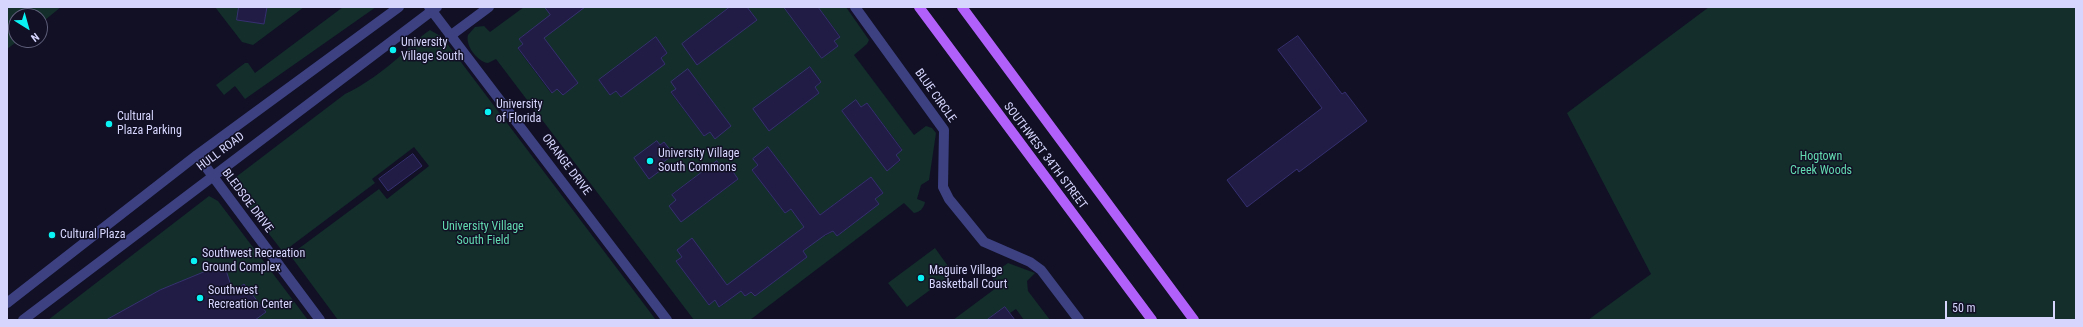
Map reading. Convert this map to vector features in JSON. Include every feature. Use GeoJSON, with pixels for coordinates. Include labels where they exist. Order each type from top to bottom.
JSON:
{"type":"FeatureCollection","features":[{"type":"Feature","properties":{"kind":"main road","name":"SOUTHWEST 34TH STREET"},"geometry":{"type":"LineString","coordinates":[[919,7],[1152,320]]}},
{"type":"Feature","properties":{"kind":"main road","name":"SOUTHWEST 34TH STREET"},"geometry":{"type":"LineString","coordinates":[[962,7],[1194,320]]}},
{"type":"Feature","properties":{"kind":"street","name":"HULL ROAD"},"geometry":{"type":"LineString","coordinates":[[7,303],[197,155],[399,7]]}},
{"type":"Feature","properties":{"kind":"street"},"geometry":{"type":"LineString","coordinates":[[450,36],[489,7]]}},
{"type":"Feature","properties":{"kind":"street","name":"BLUE CIRCLE"},"geometry":{"type":"LineString","coordinates":[[855,7],[944,130],[943,187],[949,199],[984,242],[1030,262],[1041,270],[1080,320]]}},
{"type":"Feature","properties":{"kind":"street","name":"HULL ROAD"},"geometry":{"type":"LineString","coordinates":[[23,320],[433,8]]}},
{"type":"Feature","properties":{"kind":"street","name":"ORANGE DRIVE"},"geometry":{"type":"LineString","coordinates":[[433,8],[450,36],[667,320]]}},
{"type":"Feature","properties":{"kind":"street","name":"BLEDSOE DRIVE"},"geometry":{"type":"LineString","coordinates":[[197,155],[211,176],[320,320]]}},
{"type":"Feature","properties":{"kind":"green space"},"geometry":{"type":"Polygon","coordinates":[[[7,7],[61,7],[48,18],[48,8],[8,8],[8,48],[7,49],[7,7]]]}},
{"type":"Feature","properties":{"kind":"green space"},"geometry":{"type":"Polygon","coordinates":[[[215,7],[239,7],[264,24],[267,7],[304,7],[253,45],[242,42],[215,7]]]}},
{"type":"Feature","properties":{"kind":"green space"},"geometry":{"type":"Polygon","coordinates":[[[343,7],[376,7],[245,99],[235,86],[224,95],[216,85],[245,63],[248,63],[255,73],[343,7]]]}},
{"type":"Feature","properties":{"kind":"green space","name":"University Village South"},"geometry":{"type":"Polygon","coordinates":[[[524,7],[730,7],[686,41],[689,45],[757,20],[747,7],[784,7],[822,58],[838,46],[834,41],[840,36],[818,7],[846,7],[869,40],[867,44],[854,55],[914,135],[926,126],[932,128],[936,133],[929,180],[921,185],[917,199],[925,202],[923,208],[914,213],[904,203],[750,320],[694,320],[496,59],[488,63],[484,62],[473,53],[468,44],[468,35],[475,27],[484,26],[490,32],[524,7]],[[535,27],[520,38],[523,44],[518,49],[551,93],[557,89],[563,95],[578,83],[535,27]],[[656,37],[599,80],[610,95],[616,91],[621,97],[667,53],[656,37]],[[810,67],[754,109],[776,126],[819,93],[815,87],[821,82],[810,67]],[[688,70],[676,89],[671,93],[704,136],[710,132],[715,138],[731,126],[688,70]],[[856,101],[842,111],[887,170],[900,161],[896,155],[902,149],[867,103],[861,107],[856,101]],[[664,142],[660,145],[662,163],[669,158],[664,142]],[[769,148],[753,159],[758,165],[752,170],[785,213],[791,209],[796,216],[811,204],[769,148]],[[717,162],[672,194],[676,200],[700,208],[738,179],[727,164],[721,168],[717,162]],[[871,177],[813,220],[825,236],[833,231],[837,236],[879,204],[875,199],[883,193],[871,177]],[[799,231],[733,281],[745,296],[751,292],[755,296],[807,257],[803,251],[810,246],[799,231]],[[692,239],[677,250],[682,257],[676,261],[709,305],[715,300],[720,307],[735,295],[692,239]]]}},
{"type":"Feature","properties":{"kind":"green space","name":"Hogtown Creek Woods"},"geometry":{"type":"Polygon","coordinates":[[[1709,7],[2076,7],[2076,320],[1588,320],[1651,274],[1567,113],[1709,7]]]}},
{"type":"Feature","properties":{"kind":"green space","name":"University Village South Field"},"geometry":{"type":"Polygon","coordinates":[[[430,30],[442,37],[656,320],[338,320],[290,255],[379,189],[387,199],[429,166],[414,147],[372,179],[375,183],[283,252],[235,190],[232,180],[345,94],[380,72],[430,30]]]}},
{"type":"Feature","properties":{"kind":"green space","name":"Southwest Recreation Ground Complex"},"geometry":{"type":"Polygon","coordinates":[[[209,196],[218,201],[308,320],[48,320],[209,196]]]}},
{"type":"Feature","properties":{"kind":"green space","name":"Maguire Village Basketball Court"},"geometry":{"type":"Polygon","coordinates":[[[935,248],[953,273],[907,307],[888,283],[935,248]]]}},
{"type":"Feature","properties":{"kind":"green space"},"geometry":{"type":"Polygon","coordinates":[[[1008,263],[1035,273],[1027,281],[1028,291],[1050,320],[1024,320],[1016,309],[1010,313],[1005,307],[989,318],[991,320],[953,320],[996,288],[993,280],[994,273],[1008,263]]]}},
{"type":"Feature","properties":{"kind":"building"},"geometry":{"type":"Polygon","coordinates":[[[239,7],[267,7],[264,24],[237,20],[239,7]]]}},
{"type":"Feature","properties":{"kind":"building"},"geometry":{"type":"Polygon","coordinates":[[[545,7],[585,7],[544,38],[578,83],[563,95],[557,89],[552,93],[518,48],[523,44],[519,39],[550,15],[545,7]]]}},
{"type":"Feature","properties":{"kind":"building"},"geometry":{"type":"Polygon","coordinates":[[[730,7],[747,7],[757,20],[697,65],[682,44],[730,7]]]}},
{"type":"Feature","properties":{"kind":"building"},"geometry":{"type":"Polygon","coordinates":[[[784,7],[818,7],[840,37],[834,41],[838,46],[822,58],[784,7]]]}},
{"type":"Feature","properties":{"kind":"building"},"geometry":{"type":"Polygon","coordinates":[[[1298,36],[1342,94],[1345,92],[1367,121],[1299,172],[1297,169],[1247,207],[1227,180],[1322,108],[1278,50],[1298,36]]]}},
{"type":"Feature","properties":{"kind":"building"},"geometry":{"type":"Polygon","coordinates":[[[656,37],[667,53],[661,58],[665,64],[621,97],[616,91],[610,95],[599,80],[656,37]]]}},
{"type":"Feature","properties":{"kind":"building"},"geometry":{"type":"Polygon","coordinates":[[[810,67],[821,82],[815,87],[819,93],[769,131],[753,109],[810,67]]]}},
{"type":"Feature","properties":{"kind":"building"},"geometry":{"type":"Polygon","coordinates":[[[688,69],[731,126],[715,139],[710,132],[704,136],[671,92],[676,89],[671,82],[688,69]]]}},
{"type":"Feature","properties":{"kind":"building"},"geometry":{"type":"Polygon","coordinates":[[[856,100],[861,107],[867,103],[902,150],[896,155],[900,160],[887,171],[842,111],[856,100]]]}},
{"type":"Feature","properties":{"kind":"building","name":"University Village South Commons"},"geometry":{"type":"Polygon","coordinates":[[[657,141],[660,145],[664,142],[671,151],[667,154],[669,158],[662,163],[665,167],[649,179],[634,158],[657,141]]]}},
{"type":"Feature","properties":{"kind":"building"},"geometry":{"type":"Polygon","coordinates":[[[768,147],[820,215],[871,177],[883,193],[875,199],[879,204],[837,236],[833,231],[803,251],[807,257],[755,296],[751,292],[745,296],[741,291],[719,307],[715,300],[709,305],[676,261],[682,257],[677,250],[692,238],[727,285],[804,227],[791,209],[785,213],[752,170],[758,165],[753,159],[768,147]]]}},
{"type":"Feature","properties":{"kind":"building"},"geometry":{"type":"Polygon","coordinates":[[[413,154],[422,166],[388,191],[379,179],[413,154]]]}},
{"type":"Feature","properties":{"kind":"building"},"geometry":{"type":"Polygon","coordinates":[[[717,161],[721,168],[727,163],[738,179],[681,222],[669,206],[676,200],[672,195],[717,161]]]}},
{"type":"Feature","properties":{"kind":"building","name":"Southwest Recreation Center"},"geometry":{"type":"Polygon","coordinates":[[[224,264],[233,292],[244,284],[266,312],[255,320],[106,320],[160,290],[224,264]]]}},
{"type":"Feature","properties":{"kind":"building"},"geometry":{"type":"Polygon","coordinates":[[[1005,307],[1015,320],[987,320],[1005,307]]]}},
{"type":"Feature","properties":{"kind":"place","name":"University Village South"},"geometry":{"type":"Point","coordinates":[393,50]}},
{"type":"Feature","properties":{"kind":"place","name":"University of Florida"},"geometry":{"type":"Point","coordinates":[488,112]}},
{"type":"Feature","properties":{"kind":"place","name":"Cultural Plaza Parking"},"geometry":{"type":"Point","coordinates":[109,124]}},
{"type":"Feature","properties":{"kind":"place","name":"University Village South Commons"},"geometry":{"type":"Point","coordinates":[650,161]}},
{"type":"Feature","properties":{"kind":"place","name":"Cultural Plaza"},"geometry":{"type":"Point","coordinates":[52,235]}},
{"type":"Feature","properties":{"kind":"place","name":"Southwest Recreation Ground Complex"},"geometry":{"type":"Point","coordinates":[194,261]}},
{"type":"Feature","properties":{"kind":"place","name":"Maguire Village Basketball Court"},"geometry":{"type":"Point","coordinates":[921,278]}},
{"type":"Feature","properties":{"kind":"place","name":"Southwest Recreation Center"},"geometry":{"type":"Point","coordinates":[200,298]}}]}
